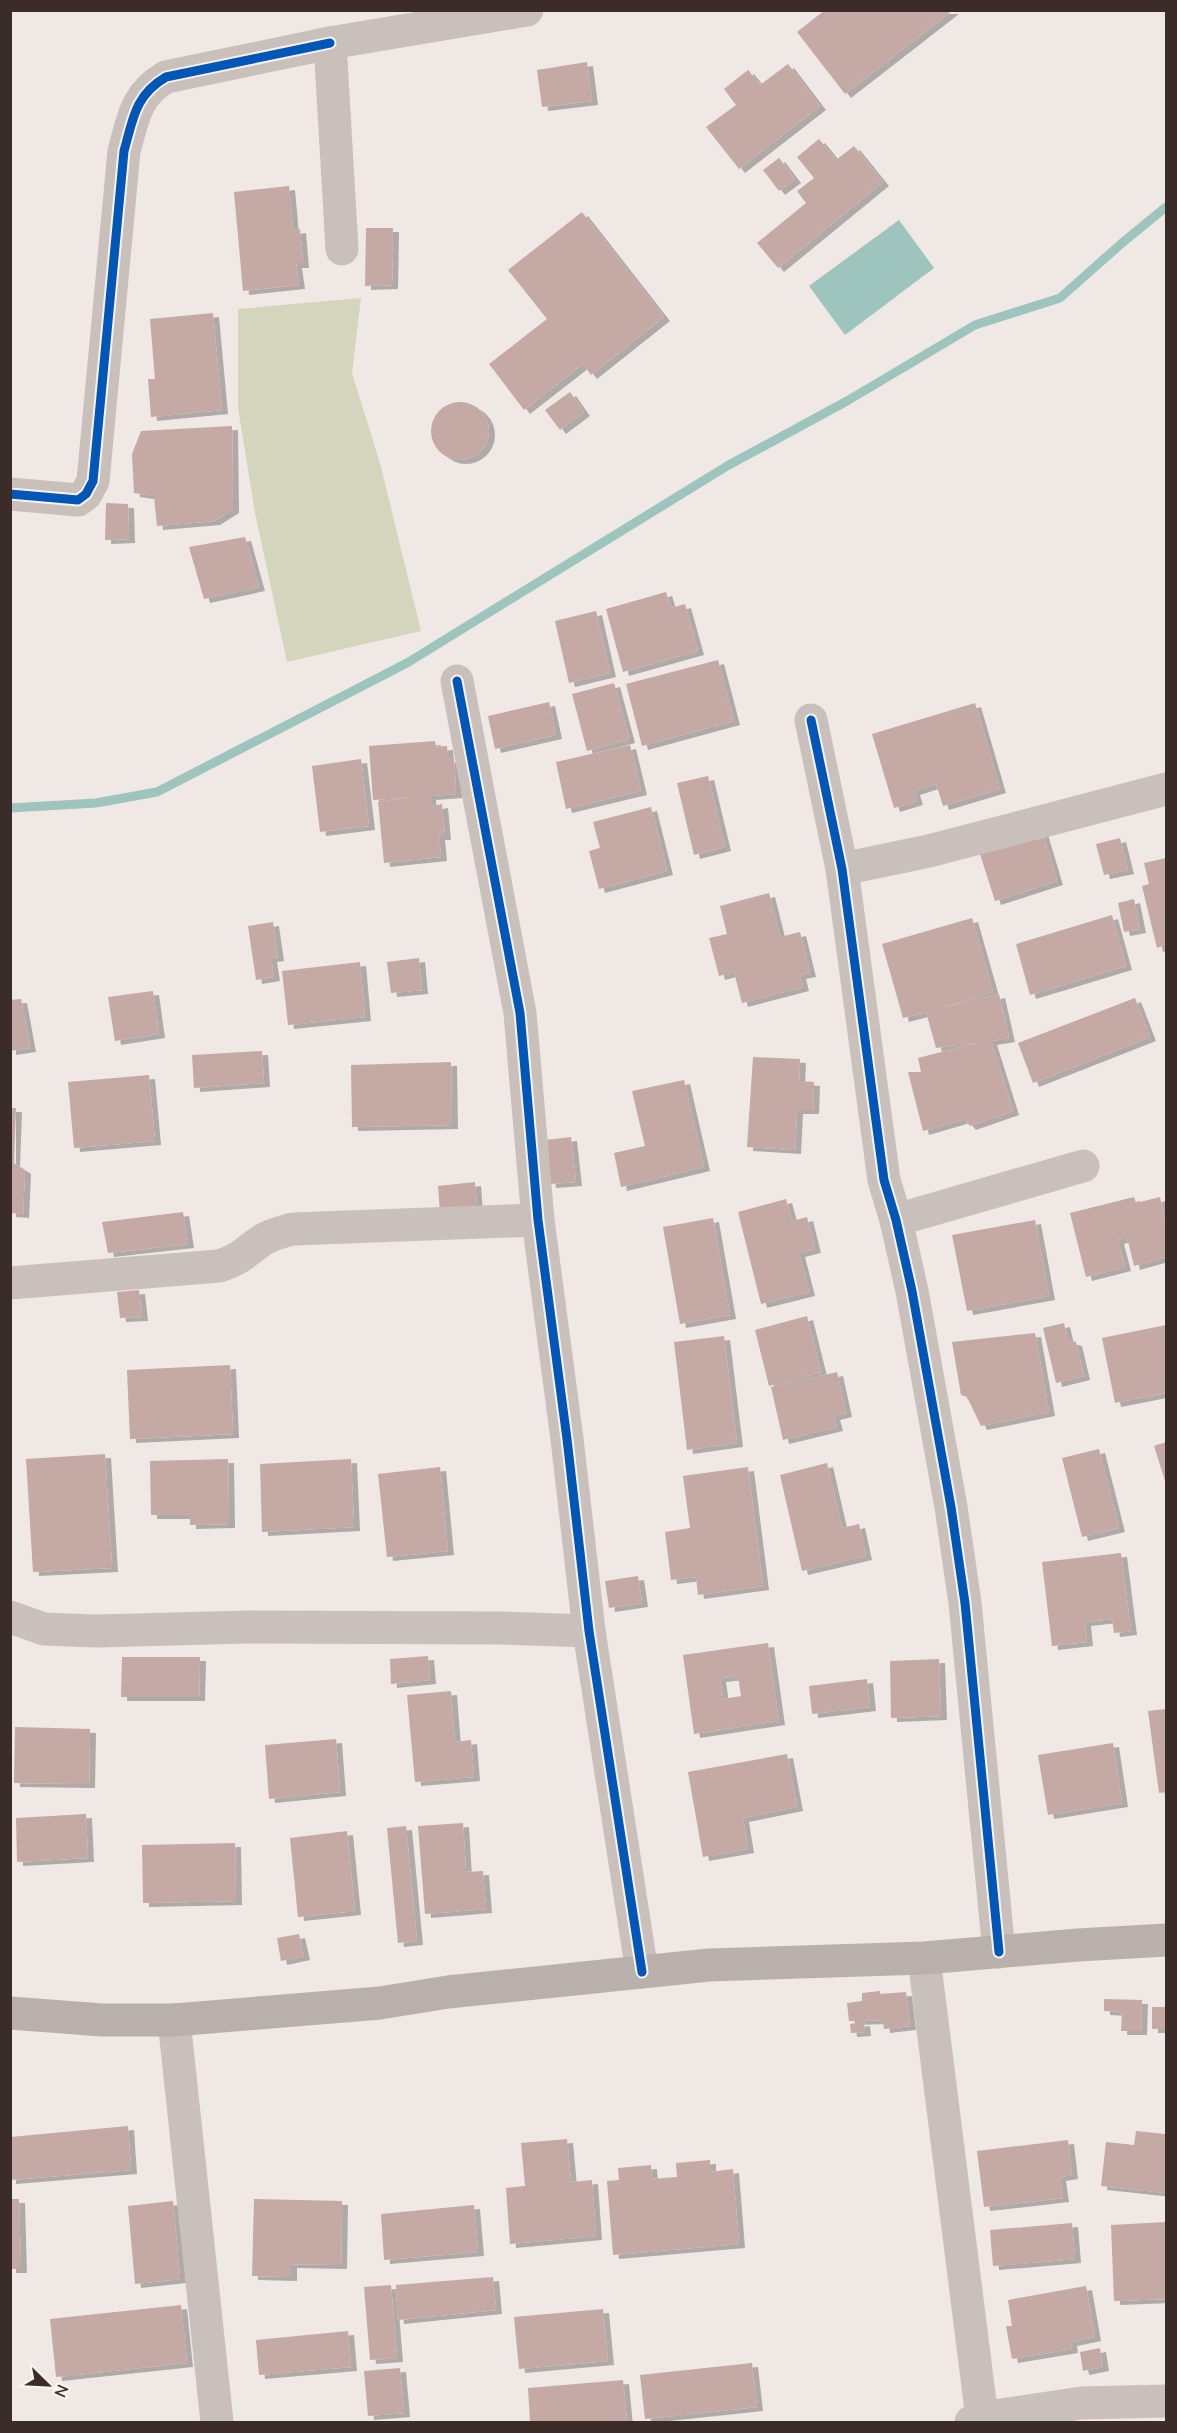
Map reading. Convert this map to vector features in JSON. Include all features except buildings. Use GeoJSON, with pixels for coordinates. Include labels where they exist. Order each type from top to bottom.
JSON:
{"type":"FeatureCollection","features":[{"type":"Feature","properties":{"kind":"street"},"geometry":{"type":"LineString","coordinates":[[10,494],[78,500],[86,494],[93,481],[124,151],[136,106],[152,85],[166,77],[330,43],[527,10]]}},
{"type":"Feature","properties":{"kind":"street"},"geometry":{"type":"LineString","coordinates":[[330,43],[342,249]]}},
{"type":"Feature","properties":{"kind":"street"},"geometry":{"type":"LineString","coordinates":[[457,681],[520,1013],[538,1220],[567,1439],[589,1631],[642,1972]]}},
{"type":"Feature","properties":{"kind":"street"},"geometry":{"type":"LineString","coordinates":[[811,720],[842,869],[873,1112],[884,1180],[896,1220],[912,1291],[951,1507],[965,1603],[999,1952]]}},
{"type":"Feature","properties":{"kind":"street"},"geometry":{"type":"LineString","coordinates":[[842,869],[929,851],[1167,789]]}},
{"type":"Feature","properties":{"kind":"street"},"geometry":{"type":"LineString","coordinates":[[896,1220],[1083,1166]]}},
{"type":"Feature","properties":{"kind":"street"},"geometry":{"type":"LineString","coordinates":[[10,1283],[219,1266],[245,1256],[261,1240],[275,1233],[293,1229],[538,1220]]}},
{"type":"Feature","properties":{"kind":"street"},"geometry":{"type":"LineString","coordinates":[[10,1617],[44,1629],[96,1631],[248,1627],[490,1628],[589,1631]]}},
{"type":"Feature","properties":{"kind":"street"},"geometry":{"type":"LineString","coordinates":[[10,2013],[102,2020],[174,2020],[380,2003],[448,1992],[709,1965],[924,1958],[1167,1940]]}},
{"type":"Feature","properties":{"kind":"street"},"geometry":{"type":"LineString","coordinates":[[924,1958],[977,2420],[1081,2403],[1167,2401]]}},
{"type":"Feature","properties":{"kind":"street"},"geometry":{"type":"LineString","coordinates":[[174,2020],[217,2422]]}},
{"type":"Feature","properties":{"kind":"green space"},"geometry":{"type":"Polygon","coordinates":[[[361,298],[352,373],[380,463],[421,631],[287,662],[255,513],[238,408],[238,309],[361,298]]]}},
{"type":"Feature","properties":{"kind":"water"},"geometry":{"type":"Polygon","coordinates":[[[899,220],[934,268],[845,335],[809,286],[899,220]]]}},
{"type":"Feature","properties":{"kind":"waterway"},"geometry":{"type":"LineString","coordinates":[[10,808],[96,803],[157,792],[407,663],[727,466],[847,401],[975,325],[1060,298],[1166,207]]}},
{"type":"Feature","properties":{"kind":"cycle path"},"geometry":{"type":"LineString","coordinates":[[10,494],[78,500],[86,494],[93,481],[124,151],[133,118],[141,100],[166,77],[330,43]]}},
{"type":"Feature","properties":{"kind":"cycle path"},"geometry":{"type":"LineString","coordinates":[[457,681],[520,1013],[538,1220],[567,1439],[589,1631],[642,1972]]}},
{"type":"Feature","properties":{"kind":"cycle path"},"geometry":{"type":"LineString","coordinates":[[811,720],[842,869],[884,1180],[896,1220],[912,1291],[951,1507],[965,1603],[999,1952]]}}]}
